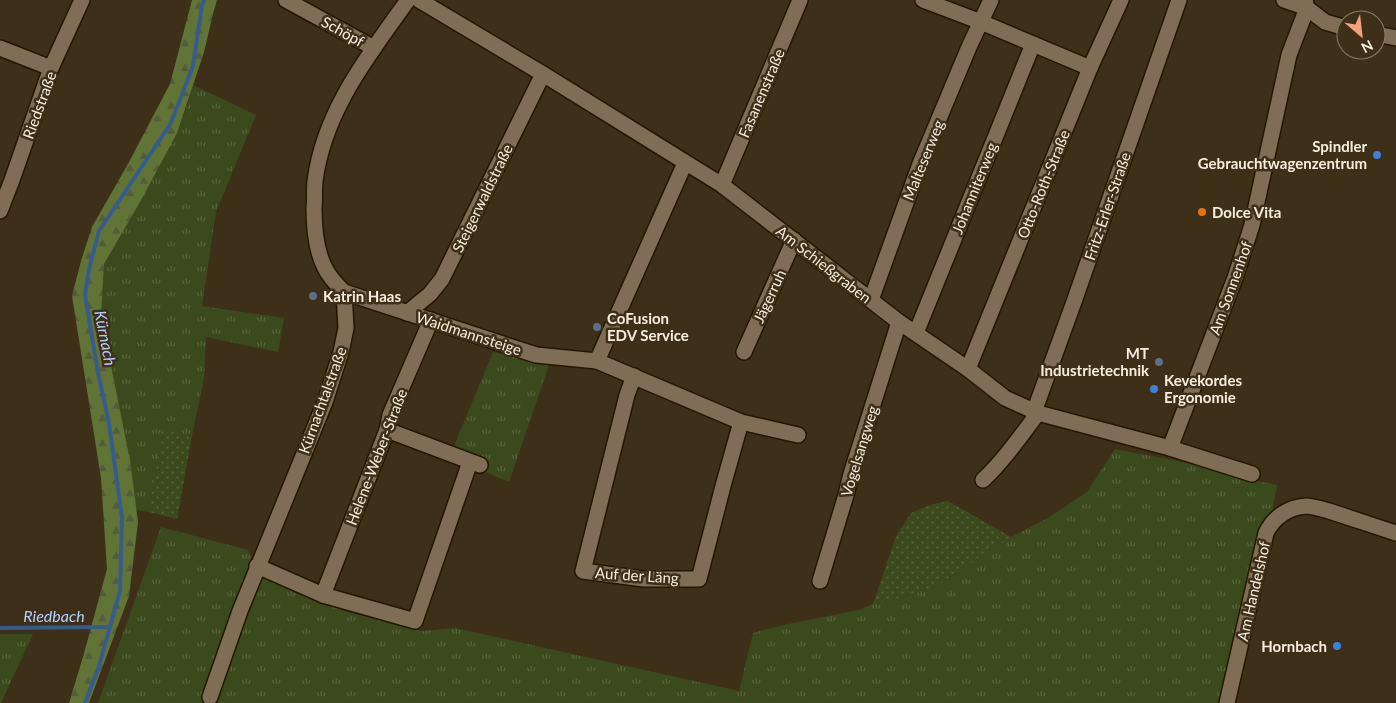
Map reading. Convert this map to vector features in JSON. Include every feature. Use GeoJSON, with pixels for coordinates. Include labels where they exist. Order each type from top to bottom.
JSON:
{"type":"FeatureCollection","features":[{"type":"Feature","properties":{"kind":"street","name":"Riedstraße"},"geometry":{"type":"LineString","coordinates":[[0,211],[52,68],[82,0]]}},
{"type":"Feature","properties":{"kind":"street","name":"Schöpf"},"geometry":{"type":"LineString","coordinates":[[286,0],[374,48]]}},
{"type":"Feature","properties":{"kind":"street"},"geometry":{"type":"LineString","coordinates":[[344,292],[325,268],[319,248],[314,228],[315,182],[331,120],[344,94],[408,0]]}},
{"type":"Feature","properties":{"kind":"street","name":"Am Schießgraben"},"geometry":{"type":"LineString","coordinates":[[419,0],[543,74],[722,186],[899,322],[1005,398],[1036,413],[1170,448],[1252,474]]}},
{"type":"Feature","properties":{"kind":"street","name":"Fasanenstraße"},"geometry":{"type":"LineString","coordinates":[[722,186],[800,0]]}},
{"type":"Feature","properties":{"kind":"street"},"geometry":{"type":"LineString","coordinates":[[923,0],[1090,68]]}},
{"type":"Feature","properties":{"kind":"street","name":"Malteserweg"},"geometry":{"type":"LineString","coordinates":[[871,300],[920,164],[991,0]]}},
{"type":"Feature","properties":{"kind":"street","name":"Otto-Roth-Straße"},"geometry":{"type":"LineString","coordinates":[[968,370],[1090,68],[1121,0]]}},
{"type":"Feature","properties":{"kind":"street","name":"Fritz-Erler-Straße"},"geometry":{"type":"LineString","coordinates":[[983,480],[996,468],[1036,413],[1179,0]]}},
{"type":"Feature","properties":{"kind":"street"},"geometry":{"type":"LineString","coordinates":[[1284,0],[1306,4],[1326,22],[1336,25]]}},
{"type":"Feature","properties":{"kind":"street","name":"Am Sonnenhof"},"geometry":{"type":"LineString","coordinates":[[1170,448],[1235,278],[1252,225],[1289,55],[1306,4]]}},
{"type":"Feature","properties":{"kind":"street","name":"Johanniterweg"},"geometry":{"type":"LineString","coordinates":[[916,333],[1033,44]]}},
{"type":"Feature","properties":{"kind":"street"},"geometry":{"type":"LineString","coordinates":[[0,48],[52,68]]}},
{"type":"Feature","properties":{"kind":"street","name":"Steigerwaldstraße"},"geometry":{"type":"LineString","coordinates":[[407,313],[430,294],[442,279],[543,74]]}},
{"type":"Feature","properties":{"kind":"street"},"geometry":{"type":"LineString","coordinates":[[597,361],[685,163]]}},
{"type":"Feature","properties":{"kind":"street","name":"Jägerruh"},"geometry":{"type":"LineString","coordinates":[[744,352],[794,240]]}},
{"type":"Feature","properties":{"kind":"street","name":"Waidmannsteige"},"geometry":{"type":"LineString","coordinates":[[344,292],[536,355],[597,361],[741,422],[798,434]]}},
{"type":"Feature","properties":{"kind":"street","name":"Kürnachtalstraße"},"geometry":{"type":"LineString","coordinates":[[210,697],[257,566],[325,402],[341,352],[346,328],[344,292]]}},
{"type":"Feature","properties":{"kind":"street","name":"Helene-Weber-Straße"},"geometry":{"type":"LineString","coordinates":[[323,595],[387,430],[390,415],[432,320]]}},
{"type":"Feature","properties":{"kind":"street","name":"Vogelsangweg"},"geometry":{"type":"LineString","coordinates":[[820,580],[899,322]]}},
{"type":"Feature","properties":{"kind":"street","name":"Auf der Läng"},"geometry":{"type":"LineString","coordinates":[[634,376],[583,571],[644,579],[699,579],[741,422]]}},
{"type":"Feature","properties":{"kind":"street"},"geometry":{"type":"LineString","coordinates":[[257,566],[323,595],[415,621],[475,464],[387,430]]}},
{"type":"Feature","properties":{"kind":"street","name":"Am Handelshof"},"geometry":{"type":"LineString","coordinates":[[1227,703],[1266,533],[1270,524],[1278,516],[1288,511],[1308,506],[1396,533]]}},
{"type":"Feature","properties":{"kind":"green space"},"geometry":{"type":"Polygon","coordinates":[[[192,0],[217,0],[204,52],[177,133],[104,264],[101,316],[130,460],[138,522],[129,596],[89,703],[69,703],[107,569],[101,478],[72,296],[92,227],[170,84],[192,0]]]}},
{"type":"Feature","properties":{"kind":"green space"},"geometry":{"type":"Polygon","coordinates":[[[193,85],[256,115],[216,212],[202,306],[284,318],[278,352],[206,337],[204,378],[192,436],[162,431],[149,512],[136,510],[130,460],[101,316],[104,264],[140,202],[185,112],[193,85]]]}},
{"type":"Feature","properties":{"kind":"green space"},"geometry":{"type":"Polygon","coordinates":[[[493,352],[549,365],[509,482],[485,472],[489,461],[454,446],[493,352]]]}},
{"type":"Feature","properties":{"kind":"green space"},"geometry":{"type":"Polygon","coordinates":[[[162,430],[192,436],[177,519],[149,512],[162,430]]]}},
{"type":"Feature","properties":{"kind":"green space"},"geometry":{"type":"Polygon","coordinates":[[[1115,449],[1183,462],[1277,485],[1235,703],[98,703],[161,527],[248,550],[257,572],[345,611],[422,631],[455,628],[739,691],[753,633],[859,610],[938,585],[1011,537],[1048,518],[1087,492],[1115,449]]]}},
{"type":"Feature","properties":{"kind":"green space"},"geometry":{"type":"Polygon","coordinates":[[[948,501],[1011,537],[938,585],[897,599],[873,604],[896,536],[911,513],[930,505],[948,501]]]}},
{"type":"Feature","properties":{"kind":"green space"},"geometry":{"type":"Polygon","coordinates":[[[0,634],[33,634],[1,703],[0,703],[0,634]]]}},
{"type":"Feature","properties":{"kind":"waterway","name":"Kürnach"},"geometry":{"type":"LineString","coordinates":[[85,703],[99,666],[120,591],[122,518],[109,423],[98,373],[85,295],[89,269],[99,231],[171,123],[193,66],[204,0]]}},
{"type":"Feature","properties":{"kind":"waterway","name":"Riedbach"},"geometry":{"type":"LineString","coordinates":[[0,628],[109,627]]}},
{"type":"Feature","properties":{"kind":"place","name":"Spindler Gebrauchtwagenzentrum"},"geometry":{"type":"Point","coordinates":[1377,155]}},
{"type":"Feature","properties":{"kind":"place","name":"Dolce Vita"},"geometry":{"type":"Point","coordinates":[1202,212]}},
{"type":"Feature","properties":{"kind":"place","name":"Katrin Haas"},"geometry":{"type":"Point","coordinates":[313,296]}},
{"type":"Feature","properties":{"kind":"place","name":"CoFusion EDV Service"},"geometry":{"type":"Point","coordinates":[597,327]}},
{"type":"Feature","properties":{"kind":"place","name":"MT Industrietechnik"},"geometry":{"type":"Point","coordinates":[1159,362]}},
{"type":"Feature","properties":{"kind":"place","name":"Kevekordes Ergonomie"},"geometry":{"type":"Point","coordinates":[1154,389]}},
{"type":"Feature","properties":{"kind":"place","name":"Hornbach"},"geometry":{"type":"Point","coordinates":[1337,646]}}]}
